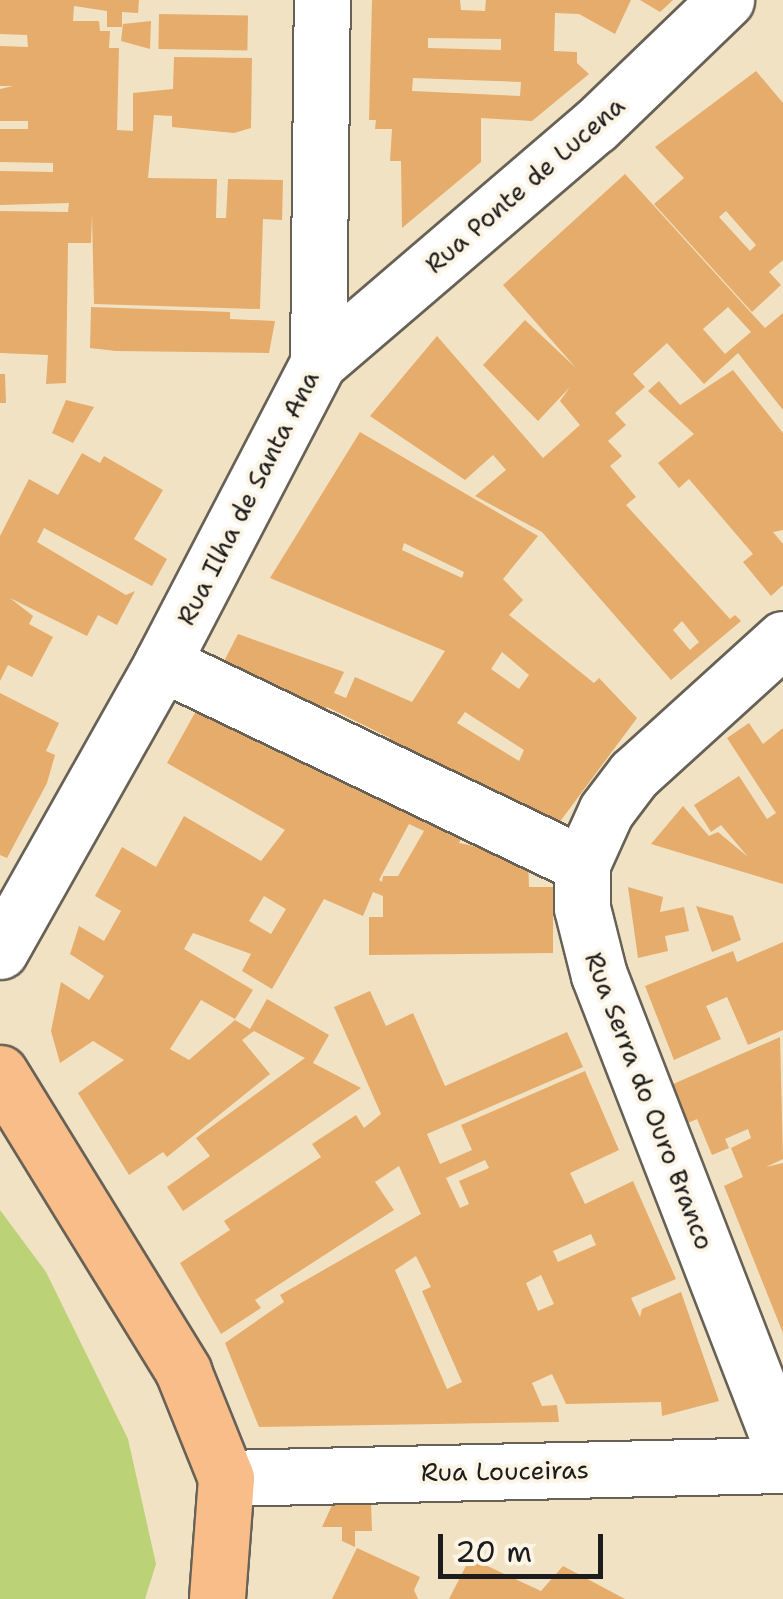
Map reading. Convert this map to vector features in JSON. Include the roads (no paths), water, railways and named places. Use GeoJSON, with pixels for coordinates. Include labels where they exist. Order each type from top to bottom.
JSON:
{"type":"FeatureCollection","features":[{"type":"Feature","properties":{"kind":"main road"},"geometry":{"type":"LineString","coordinates":[[0,1073],[183,1371],[226,1478],[218,1599]]}},
{"type":"Feature","properties":{"kind":"street","name":"Rua Ilha de Santa Ana"},"geometry":{"type":"LineString","coordinates":[[0,951],[162,663],[318,363],[322,0]]}},
{"type":"Feature","properties":{"kind":"street","name":"Rua Ponte de Lucena"},"geometry":{"type":"LineString","coordinates":[[318,363],[595,126],[726,0]]}},
{"type":"Feature","properties":{"kind":"street","name":"Rua Serra do Ouro Branco"},"geometry":{"type":"LineString","coordinates":[[783,639],[634,774],[606,811],[582,864],[582,908],[598,975],[783,1450]]}},
{"type":"Feature","properties":{"kind":"street"},"geometry":{"type":"LineString","coordinates":[[162,663],[582,864]]}},
{"type":"Feature","properties":{"kind":"street","name":"Rua Louceiras"},"geometry":{"type":"LineString","coordinates":[[226,1478],[783,1465]]}}]}
